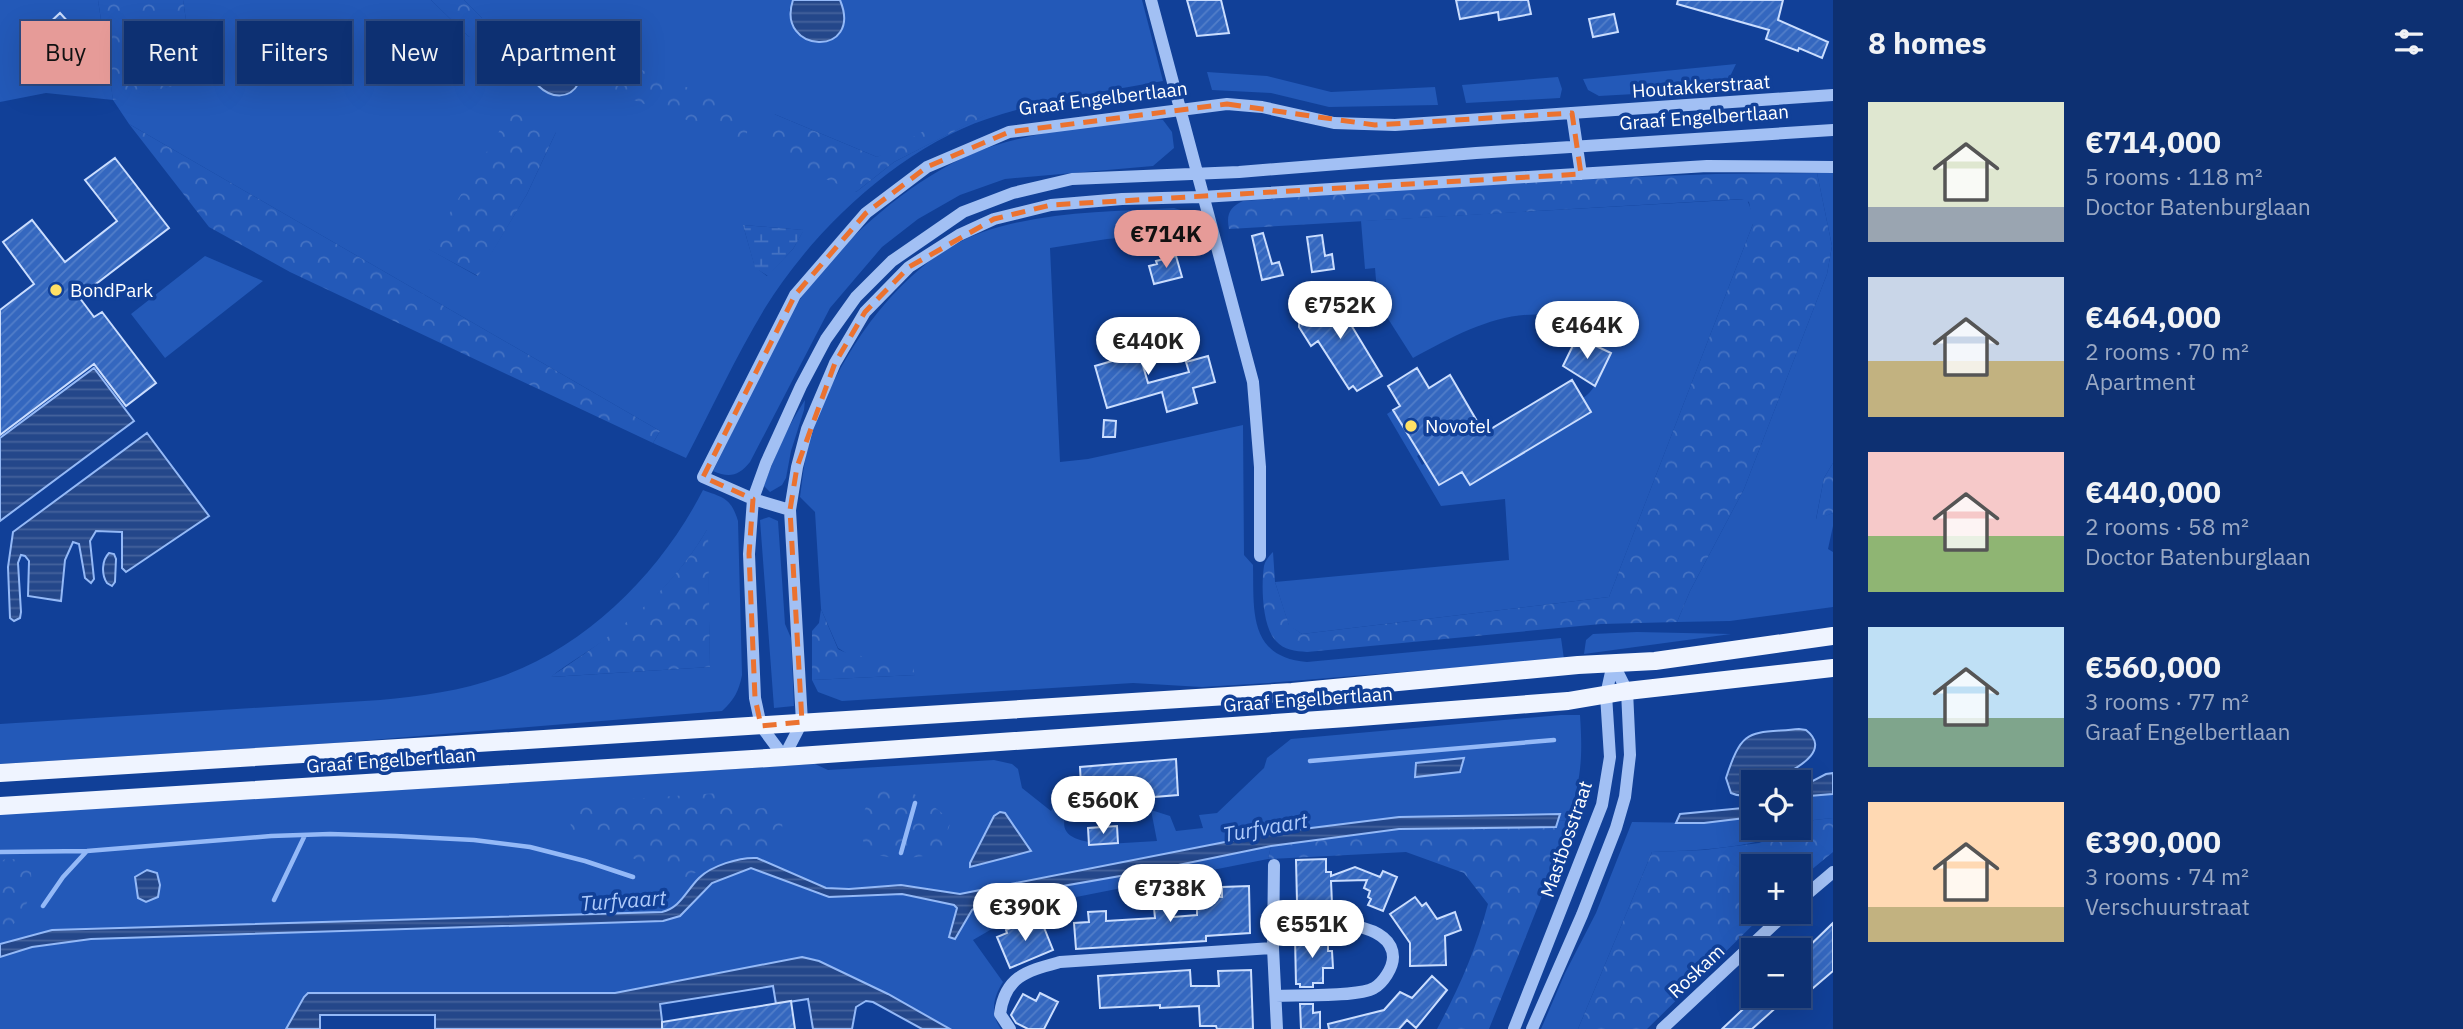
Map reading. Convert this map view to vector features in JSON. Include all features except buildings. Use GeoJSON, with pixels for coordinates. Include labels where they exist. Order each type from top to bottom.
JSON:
{"type":"FeatureCollection","features":[{"type":"Feature","properties":{"kind":"main road","name":"Graaf Engelbertlaan"},"geometry":{"type":"LineString","coordinates":[[0,773],[1292,692],[1655,661],[1833,636]]}},
{"type":"Feature","properties":{"kind":"main road","name":"Graaf Engelbertlaan"},"geometry":{"type":"LineString","coordinates":[[0,806],[784,757],[1333,719],[1567,701],[1627,691],[1833,668]]}},
{"type":"Feature","properties":{"kind":"street"},"geometry":{"type":"LineString","coordinates":[[1151,0],[1253,382],[1260,467],[1260,556]]}},
{"type":"Feature","properties":{"kind":"street","name":"Houtakkerstraat"},"geometry":{"type":"LineString","coordinates":[[1572,113],[1833,95]]}},
{"type":"Feature","properties":{"kind":"street","name":"Graaf Engelbertlaan"},"geometry":{"type":"LineString","coordinates":[[790,509],[754,499],[704,477],[795,295],[866,213],[927,167],[1009,132],[1227,104],[1245,104],[1314,120],[1375,125],[1572,113]]}},
{"type":"Feature","properties":{"kind":"street"},"geometry":{"type":"LineString","coordinates":[[1572,113],[1581,174]]}},
{"type":"Feature","properties":{"kind":"street","name":"Graaf Engelbertlaan"},"geometry":{"type":"LineString","coordinates":[[784,757],[761,726],[755,698],[749,554],[754,499],[765,463],[826,339],[856,297],[892,261],[963,212],[1013,193],[1072,178],[1239,172],[1833,130]]}},
{"type":"Feature","properties":{"kind":"street"},"geometry":{"type":"LineString","coordinates":[[784,757],[802,722],[790,509],[807,429],[835,363],[865,312],[909,267],[959,235],[994,219],[1051,205],[1122,199],[1202,197],[1707,166],[1833,167]]}},
{"type":"Feature","properties":{"kind":"street","name":"Mastbosstraat"},"geometry":{"type":"LineString","coordinates":[[1532,1029],[1622,810],[1630,755],[1627,691],[1613,663]]}},
{"type":"Feature","properties":{"kind":"street","name":"Mastbosstraat"},"geometry":{"type":"LineString","coordinates":[[1514,1029],[1602,805],[1610,757],[1606,695],[1613,663]]}},
{"type":"Feature","properties":{"kind":"street"},"geometry":{"type":"LineString","coordinates":[[1274,865],[1273,948],[1277,1029]]}},
{"type":"Feature","properties":{"kind":"street"},"geometry":{"type":"LineString","coordinates":[[1811,891],[1833,872]]}},
{"type":"Feature","properties":{"kind":"street"},"geometry":{"type":"LineString","coordinates":[[1273,922],[1337,923],[1363,927],[1379,932],[1389,942],[1393,957],[1389,973],[1374,989],[1276,996]]}},
{"type":"Feature","properties":{"kind":"street","name":"Roskam"},"geometry":{"type":"LineString","coordinates":[[1667,1027],[1774,924]]}},
{"type":"Feature","properties":{"kind":"street"},"geometry":{"type":"LineString","coordinates":[[1010,1029],[1000,1014],[1006,991],[1015,979],[1032,970],[1060,962],[1273,948]]}},
{"type":"Feature","properties":{"kind":"highlighted area"},"geometry":{"type":"Polygon","coordinates":[[[1227,104],[1375,125],[1572,113],[1581,174],[1051,205],[994,219],[909,267],[865,312],[835,363],[797,467],[790,510],[802,722],[761,726],[755,698],[749,554],[753,499],[703,477],[795,295],[866,213],[927,167],[1009,132],[1227,104]]]}},
{"type":"Feature","properties":{"kind":"green space"},"geometry":{"type":"Polygon","coordinates":[[[0,0],[98,0],[101,21],[21,21],[21,84],[110,84],[110,79],[113,99],[181,84],[223,84],[223,21],[186,21],[183,0],[431,0],[453,21],[366,21],[366,84],[463,84],[463,31],[469,37],[477,25],[477,84],[640,84],[640,21],[480,21],[482,18],[464,0],[793,0],[789,11],[831,40],[840,32],[843,23],[840,0],[1142,0],[1163,81],[1052,101],[1008,112],[954,132],[891,171],[833,222],[785,279],[744,345],[686,458],[653,443],[660,431],[129,124],[113,100],[46,93],[0,102],[0,0]],[[989,113],[877,157],[774,114],[856,192],[894,162],[989,113]],[[556,132],[429,249],[477,276],[527,194],[556,132]],[[743,225],[755,267],[767,276],[793,249],[803,230],[743,225]]]}},
{"type":"Feature","properties":{"kind":"green space"},"geometry":{"type":"Polygon","coordinates":[[[98,0],[183,0],[186,21],[124,21],[124,84],[182,84],[113,100],[110,80],[110,21],[101,21],[98,0]]]}},
{"type":"Feature","properties":{"kind":"green space"},"geometry":{"type":"Polygon","coordinates":[[[431,0],[464,0],[482,18],[482,21],[477,21],[477,32],[469,37],[463,31],[463,21],[453,21],[431,0]]]}},
{"type":"Feature","properties":{"kind":"green space"},"geometry":{"type":"Polygon","coordinates":[[[1736,64],[1724,89],[1599,96],[1588,90],[1583,79],[1736,64]]]}},
{"type":"Feature","properties":{"kind":"green space"},"geometry":{"type":"Polygon","coordinates":[[[640,69],[723,101],[750,119],[745,142],[594,85],[640,84],[640,69]]]}},
{"type":"Feature","properties":{"kind":"green space"},"geometry":{"type":"Polygon","coordinates":[[[1207,72],[1267,76],[1331,92],[1435,87],[1438,105],[1329,107],[1271,93],[1212,90],[1207,72]]]}},
{"type":"Feature","properties":{"kind":"green space"},"geometry":{"type":"Polygon","coordinates":[[[1558,77],[1562,89],[1560,98],[1466,103],[1462,85],[1558,77]]]}},
{"type":"Feature","properties":{"kind":"green space"},"geometry":{"type":"Polygon","coordinates":[[[969,106],[990,113],[894,162],[856,192],[769,155],[774,114],[877,157],[969,106]]]}},
{"type":"Feature","properties":{"kind":"green space"},"geometry":{"type":"Polygon","coordinates":[[[512,110],[556,132],[527,194],[478,276],[428,249],[512,110]]]}},
{"type":"Feature","properties":{"kind":"green space"},"geometry":{"type":"Polygon","coordinates":[[[1140,117],[1163,120],[1172,132],[1174,148],[1153,166],[1005,179],[960,195],[918,219],[882,247],[830,308],[750,462],[733,474],[724,475],[713,471],[776,340],[803,295],[848,242],[875,217],[934,174],[993,146],[1047,133],[1140,117]]]}},
{"type":"Feature","properties":{"kind":"green space"},"geometry":{"type":"Polygon","coordinates":[[[129,124],[660,431],[653,443],[290,272],[209,227],[129,124]]]}},
{"type":"Feature","properties":{"kind":"green space"},"geometry":{"type":"Polygon","coordinates":[[[1828,170],[1833,172],[1833,463],[1824,478],[1816,519],[1833,513],[1828,549],[1833,552],[1833,607],[1730,621],[1677,622],[1690,591],[1744,489],[1827,274],[1832,246],[1817,173],[1828,170]]]}},
{"type":"Feature","properties":{"kind":"green space"},"geometry":{"type":"Polygon","coordinates":[[[1817,173],[1832,246],[1827,274],[1744,489],[1690,591],[1677,622],[1601,624],[1307,652],[1286,648],[1276,641],[1271,635],[1265,616],[1263,594],[1264,566],[1273,552],[1275,582],[1289,625],[1302,634],[1609,597],[1753,224],[1749,202],[1742,199],[1229,229],[1229,215],[1235,206],[1243,201],[1527,181],[1817,173]]]}},
{"type":"Feature","properties":{"kind":"green space"},"geometry":{"type":"Polygon","coordinates":[[[1747,199],[1753,215],[1753,224],[1609,597],[1302,634],[1289,626],[1275,582],[1509,560],[1505,499],[1441,506],[1387,414],[1393,410],[1435,445],[1417,456],[1422,465],[1440,454],[1443,458],[1428,468],[1439,485],[1462,472],[1470,485],[1591,412],[1583,398],[1596,384],[1611,353],[1596,346],[1600,337],[1595,334],[1596,329],[1571,319],[1524,315],[1480,326],[1413,358],[1371,292],[1377,292],[1375,268],[1365,269],[1361,221],[1747,199]]]}},
{"type":"Feature","properties":{"kind":"green space"},"geometry":{"type":"Polygon","coordinates":[[[1174,208],[1190,213],[1203,231],[1107,239],[1050,248],[1060,462],[1088,459],[1243,425],[1244,555],[1253,565],[1258,629],[1264,641],[1274,651],[1288,658],[1307,662],[1561,638],[1564,659],[1202,687],[1133,683],[842,701],[818,692],[812,680],[915,675],[877,659],[849,655],[838,648],[821,609],[815,512],[800,497],[808,446],[825,400],[839,370],[877,313],[924,265],[951,247],[980,233],[1051,216],[1174,208]]]}},
{"type":"Feature","properties":{"kind":"green space"},"geometry":{"type":"Polygon","coordinates":[[[743,225],[804,230],[793,249],[768,276],[755,268],[743,225]]]}},
{"type":"Feature","properties":{"kind":"green space"},"geometry":{"type":"Polygon","coordinates":[[[205,256],[263,281],[165,358],[131,314],[205,256]]]}},
{"type":"Feature","properties":{"kind":"green space"},"geometry":{"type":"Polygon","coordinates":[[[805,400],[786,478],[782,485],[770,492],[764,486],[768,475],[787,431],[805,400]]]}},
{"type":"Feature","properties":{"kind":"green space"},"geometry":{"type":"Polygon","coordinates":[[[1833,463],[1833,513],[1816,520],[1824,478],[1833,463]]]}},
{"type":"Feature","properties":{"kind":"green space"},"geometry":{"type":"Polygon","coordinates":[[[703,490],[726,500],[733,508],[738,521],[742,675],[735,695],[722,711],[335,743],[0,764],[0,724],[380,700],[441,692],[500,677],[563,646],[592,626],[644,577],[686,520],[703,490]],[[707,530],[687,560],[651,601],[609,637],[551,677],[710,667],[707,530]]]}},
{"type":"Feature","properties":{"kind":"green space"},"geometry":{"type":"Polygon","coordinates":[[[769,517],[778,521],[785,624],[791,638],[794,706],[774,708],[760,520],[769,517]]]}},
{"type":"Feature","properties":{"kind":"green space"},"geometry":{"type":"Polygon","coordinates":[[[708,528],[710,667],[550,677],[596,646],[638,612],[675,574],[708,528]]]}},
{"type":"Feature","properties":{"kind":"green space"},"geometry":{"type":"Polygon","coordinates":[[[821,609],[838,649],[856,655],[912,664],[915,675],[812,680],[812,631],[819,623],[821,609]]]}},
{"type":"Feature","properties":{"kind":"green space"},"geometry":{"type":"Polygon","coordinates":[[[1593,634],[1731,634],[1584,654],[1586,640],[1593,634]]]}},
{"type":"Feature","properties":{"kind":"green space"},"geometry":{"type":"Polygon","coordinates":[[[1580,715],[1580,769],[1568,821],[1558,820],[1560,814],[1399,817],[960,894],[901,885],[826,888],[745,858],[705,873],[676,906],[662,912],[52,930],[0,944],[0,814],[815,764],[828,770],[994,760],[1012,764],[1018,769],[1022,788],[1051,811],[1054,806],[1066,815],[1064,826],[1073,837],[1089,842],[1090,845],[1157,841],[1151,810],[1170,816],[1176,831],[1203,828],[1199,815],[1217,813],[1264,768],[1267,758],[1291,739],[1580,715]]]}},
{"type":"Feature","properties":{"kind":"green space"},"geometry":{"type":"Polygon","coordinates":[[[891,788],[915,795],[951,821],[940,854],[900,859],[870,854],[863,840],[863,815],[875,795],[891,788]]]}},
{"type":"Feature","properties":{"kind":"green space"},"geometry":{"type":"Polygon","coordinates":[[[719,793],[721,802],[732,810],[764,808],[769,801],[777,802],[782,816],[782,830],[770,849],[758,854],[725,855],[684,878],[677,879],[571,829],[570,817],[574,807],[584,802],[719,793]]]}},
{"type":"Feature","properties":{"kind":"green space"},"geometry":{"type":"Polygon","coordinates":[[[1833,794],[1833,818],[1811,821],[1811,796],[1833,794]]]}},
{"type":"Feature","properties":{"kind":"green space"},"geometry":{"type":"Polygon","coordinates":[[[1833,818],[1833,852],[1811,870],[1811,854],[1741,854],[1741,924],[1754,924],[1647,1029],[1578,1029],[1652,852],[1704,850],[1767,840],[1811,840],[1811,822],[1833,818]]]}},
{"type":"Feature","properties":{"kind":"green space"},"geometry":{"type":"Polygon","coordinates":[[[1741,819],[1741,840],[1762,840],[1708,849],[1652,852],[1578,1029],[1541,1029],[1565,973],[1596,913],[1632,822],[1707,823],[1741,819]]]}},
{"type":"Feature","properties":{"kind":"green space"},"geometry":{"type":"Polygon","coordinates":[[[1558,820],[1568,821],[1544,891],[1489,1029],[1437,1029],[1466,968],[1488,904],[1464,873],[1406,852],[1268,859],[1271,846],[1399,829],[1556,827],[1558,820]]]}},
{"type":"Feature","properties":{"kind":"green space"},"geometry":{"type":"Polygon","coordinates":[[[1271,846],[1268,859],[1041,904],[973,940],[1003,982],[994,1005],[995,1017],[1001,1029],[950,1029],[888,994],[815,959],[615,993],[308,993],[286,1029],[0,1029],[0,957],[32,947],[91,939],[663,921],[680,916],[712,883],[751,868],[829,897],[902,894],[954,905],[957,908],[955,939],[972,910],[988,899],[1149,871],[1271,846]]]}},
{"type":"Feature","properties":{"kind":"green space"},"geometry":{"type":"Polygon","coordinates":[[[5,859],[30,864],[31,884],[22,914],[16,922],[0,933],[0,862],[5,859]]]}},
{"type":"Feature","properties":{"kind":"shaded area"},"geometry":{"type":"Polygon","coordinates":[[[793,0],[840,0],[844,19],[840,32],[831,40],[819,42],[806,39],[796,31],[791,18],[793,0]]]}},
{"type":"Feature","properties":{"kind":"shaded area"},"geometry":{"type":"Polygon","coordinates":[[[538,84],[578,84],[570,92],[560,95],[549,93],[538,84]]]}},
{"type":"Feature","properties":{"kind":"shaded area"},"geometry":{"type":"Polygon","coordinates":[[[94,368],[134,421],[0,521],[0,438],[94,368]]]}},
{"type":"Feature","properties":{"kind":"shaded area"},"geometry":{"type":"Polygon","coordinates":[[[147,433],[209,516],[126,572],[122,568],[122,532],[96,531],[90,541],[94,579],[91,583],[85,578],[79,544],[73,542],[65,560],[61,601],[28,596],[29,561],[21,555],[18,563],[21,612],[20,618],[14,621],[10,618],[8,567],[13,532],[147,433]]]}},
{"type":"Feature","properties":{"kind":"shaded area"},"geometry":{"type":"Polygon","coordinates":[[[109,553],[114,554],[116,559],[115,582],[112,586],[107,583],[103,571],[109,553]]]}},
{"type":"Feature","properties":{"kind":"shaded area"},"geometry":{"type":"Polygon","coordinates":[[[1806,730],[1813,737],[1814,750],[1805,762],[1792,770],[1741,770],[1741,795],[1731,793],[1726,778],[1732,761],[1743,741],[1758,733],[1806,730]]]}},
{"type":"Feature","properties":{"kind":"shaded area"},"geometry":{"type":"Polygon","coordinates":[[[1464,758],[1460,772],[1415,777],[1416,763],[1464,758]]]}},
{"type":"Feature","properties":{"kind":"shaded area"},"geometry":{"type":"Polygon","coordinates":[[[1833,773],[1833,794],[1811,796],[1811,782],[1833,773]]]}},
{"type":"Feature","properties":{"kind":"shaded area"},"geometry":{"type":"Polygon","coordinates":[[[1741,808],[1741,818],[1704,823],[1676,823],[1680,814],[1741,808]]]}},
{"type":"Feature","properties":{"kind":"shaded area"},"geometry":{"type":"Polygon","coordinates":[[[1000,812],[1005,813],[1031,851],[970,867],[994,816],[1000,812]]]}},
{"type":"Feature","properties":{"kind":"shaded area"},"geometry":{"type":"Polygon","coordinates":[[[1560,814],[1556,827],[1399,829],[1271,846],[1149,871],[988,899],[972,910],[955,939],[949,937],[957,908],[954,905],[902,894],[829,897],[751,868],[712,883],[680,916],[663,921],[91,939],[32,947],[0,957],[0,944],[52,930],[662,912],[674,907],[699,878],[711,870],[726,863],[750,858],[757,858],[826,888],[901,885],[960,894],[1271,833],[1399,817],[1560,814]]]}},
{"type":"Feature","properties":{"kind":"shaded area"},"geometry":{"type":"Polygon","coordinates":[[[147,870],[157,873],[160,885],[158,897],[146,902],[138,898],[135,877],[147,870]]]}},
{"type":"Feature","properties":{"kind":"shaded area"},"geometry":{"type":"Polygon","coordinates":[[[802,957],[819,961],[888,994],[950,1029],[922,1029],[873,1002],[866,1001],[856,1007],[852,1029],[813,1029],[808,999],[776,1004],[773,986],[660,1004],[663,1029],[435,1029],[435,1015],[320,1015],[320,1029],[286,1029],[308,993],[615,993],[802,957]]]}},
{"type":"Feature","properties":{"kind":"waterway"},"geometry":{"type":"LineString","coordinates":[[1310,761],[1554,740]]}},
{"type":"Feature","properties":{"kind":"waterway"},"geometry":{"type":"LineString","coordinates":[[901,853],[915,803]]}},
{"type":"Feature","properties":{"kind":"waterway"},"geometry":{"type":"LineString","coordinates":[[274,900],[305,835]]}},
{"type":"Feature","properties":{"kind":"waterway","name":"Turfvaart"},"geometry":{"type":"LineString","coordinates":[[0,852],[87,851],[271,836],[396,836],[474,840],[530,847],[633,877]]}},
{"type":"Feature","properties":{"kind":"waterway"},"geometry":{"type":"LineString","coordinates":[[43,906],[63,877],[86,852]]}},
{"type":"Feature","properties":{"kind":"place","name":"BondPark"},"geometry":{"type":"Point","coordinates":[56,290]}},
{"type":"Feature","properties":{"kind":"place","name":"Novotel"},"geometry":{"type":"Point","coordinates":[1411,426]}}]}
